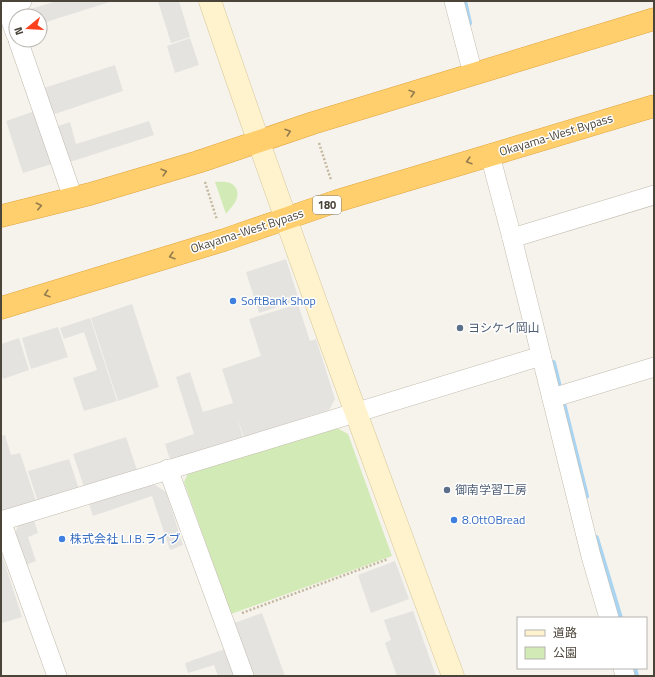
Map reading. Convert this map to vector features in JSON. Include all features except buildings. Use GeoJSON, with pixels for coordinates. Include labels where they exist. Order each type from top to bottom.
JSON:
{"type":"FeatureCollection","features":[{"type":"Feature","properties":{"kind":"highway"},"geometry":{"type":"LineString","coordinates":[[1,216],[73,198],[198,162],[313,123],[654,19]]}},
{"type":"Feature","properties":{"kind":"highway","name":"Okayama-West Bypass"},"geometry":{"type":"LineString","coordinates":[[1,308],[224,240],[338,201],[654,106]]}},
{"type":"Feature","properties":{"kind":"street"},"geometry":{"type":"LineString","coordinates":[[210,1],[356,412],[453,676]]}},
{"type":"Feature","properties":{"kind":"street"},"geometry":{"type":"LineString","coordinates":[[454,1],[473,74]]}},
{"type":"Feature","properties":{"kind":"street"},"geometry":{"type":"LineString","coordinates":[[21,48],[73,198]]}},
{"type":"Feature","properties":{"kind":"street"},"geometry":{"type":"LineString","coordinates":[[490,155],[519,236],[541,356],[558,396],[591,556],[609,617]]}},
{"type":"Feature","properties":{"kind":"street"},"geometry":{"type":"LineString","coordinates":[[519,236],[654,195]]}},
{"type":"Feature","properties":{"kind":"street"},"geometry":{"type":"LineString","coordinates":[[56,676],[1,521],[541,356]]}},
{"type":"Feature","properties":{"kind":"street"},"geometry":{"type":"LineString","coordinates":[[558,396],[654,367]]}},
{"type":"Feature","properties":{"kind":"street"},"geometry":{"type":"LineString","coordinates":[[168,469],[244,676]]}},
{"type":"Feature","properties":{"kind":"path"},"geometry":{"type":"LineString","coordinates":[[318,140],[331,180]]}},
{"type":"Feature","properties":{"kind":"path"},"geometry":{"type":"LineString","coordinates":[[204,180],[218,222]]}},
{"type":"Feature","properties":{"kind":"path"},"geometry":{"type":"LineString","coordinates":[[223,620],[391,558]]}},
{"type":"Feature","properties":{"kind":"green space"},"geometry":{"type":"Polygon","coordinates":[[[215,182],[228,182],[236,188],[237,199],[226,214],[215,182]]]}},
{"type":"Feature","properties":{"kind":"green space"},"geometry":{"type":"Polygon","coordinates":[[[335,427],[348,434],[392,556],[231,614],[184,482],[189,471],[335,427]]]}},
{"type":"Feature","properties":{"kind":"shaded area"},"geometry":{"type":"Polygon","coordinates":[[[57,1],[113,1],[48,21],[48,8],[34,8],[57,1]]]}},
{"type":"Feature","properties":{"kind":"shaded area"},"geometry":{"type":"Polygon","coordinates":[[[158,1],[179,1],[190,37],[171,43],[158,1]]]}},
{"type":"Feature","properties":{"kind":"shaded area"},"geometry":{"type":"Polygon","coordinates":[[[190,38],[199,65],[175,73],[167,46],[190,38]]]}},
{"type":"Feature","properties":{"kind":"shaded area"},"geometry":{"type":"Polygon","coordinates":[[[115,65],[123,91],[52,115],[44,88],[115,65]]]}},
{"type":"Feature","properties":{"kind":"shaded area"},"geometry":{"type":"Polygon","coordinates":[[[35,111],[52,164],[23,173],[6,121],[35,111]]]}},
{"type":"Feature","properties":{"kind":"shaded area"},"geometry":{"type":"Polygon","coordinates":[[[149,121],[154,135],[70,162],[58,126],[70,122],[76,144],[149,121]]]}},
{"type":"Feature","properties":{"kind":"shaded area"},"geometry":{"type":"Polygon","coordinates":[[[286,259],[299,300],[259,313],[246,272],[286,259]]]}},
{"type":"Feature","properties":{"kind":"shaded area"},"geometry":{"type":"Polygon","coordinates":[[[132,304],[159,387],[118,401],[91,318],[132,304]]]}},
{"type":"Feature","properties":{"kind":"shaded area"},"geometry":{"type":"Polygon","coordinates":[[[298,304],[310,341],[316,339],[335,399],[329,410],[244,437],[237,417],[243,437],[170,460],[165,444],[194,434],[176,377],[190,372],[203,412],[233,403],[222,369],[261,356],[249,319],[298,304]]]}},
{"type":"Feature","properties":{"kind":"shaded area"},"geometry":{"type":"Polygon","coordinates":[[[90,318],[117,401],[84,411],[73,378],[97,370],[84,332],[64,339],[60,328],[90,318]]]}},
{"type":"Feature","properties":{"kind":"shaded area"},"geometry":{"type":"Polygon","coordinates":[[[58,327],[68,357],[31,369],[22,338],[58,327]]]}},
{"type":"Feature","properties":{"kind":"shaded area"},"geometry":{"type":"Polygon","coordinates":[[[19,338],[29,370],[3,379],[1,374],[1,344],[19,338]]]}},
{"type":"Feature","properties":{"kind":"shaded area"},"geometry":{"type":"Polygon","coordinates":[[[5,435],[11,455],[20,453],[36,501],[1,512],[1,436],[5,435]]]}},
{"type":"Feature","properties":{"kind":"shaded area"},"geometry":{"type":"Polygon","coordinates":[[[126,437],[137,470],[84,487],[73,454],[126,437]]]}},
{"type":"Feature","properties":{"kind":"shaded area"},"geometry":{"type":"Polygon","coordinates":[[[69,459],[79,489],[38,502],[28,471],[69,459]]]}},
{"type":"Feature","properties":{"kind":"shaded area"},"geometry":{"type":"Polygon","coordinates":[[[152,483],[166,492],[183,545],[170,550],[152,496],[93,516],[89,504],[152,483]]]}},
{"type":"Feature","properties":{"kind":"shaded area"},"geometry":{"type":"Polygon","coordinates":[[[33,517],[38,533],[28,537],[36,561],[26,565],[15,533],[20,522],[33,517]]]}},
{"type":"Feature","properties":{"kind":"shaded area"},"geometry":{"type":"Polygon","coordinates":[[[1,552],[22,617],[2,623],[1,619],[1,552]]]}},
{"type":"Feature","properties":{"kind":"shaded area"},"geometry":{"type":"Polygon","coordinates":[[[395,561],[409,599],[371,613],[358,575],[395,561]]]}},
{"type":"Feature","properties":{"kind":"shaded area"},"geometry":{"type":"Polygon","coordinates":[[[413,611],[436,676],[397,676],[385,643],[391,640],[384,620],[413,611]]]}},
{"type":"Feature","properties":{"kind":"shaded area"},"geometry":{"type":"Polygon","coordinates":[[[262,613],[285,676],[253,676],[234,623],[262,613]]]}},
{"type":"Feature","properties":{"kind":"shaded area"},"geometry":{"type":"Polygon","coordinates":[[[225,649],[234,676],[218,676],[214,665],[188,673],[185,663],[225,649]]]}},
{"type":"Feature","properties":{"kind":"waterway"},"geometry":{"type":"LineString","coordinates":[[464,1],[469,23]]}},
{"type":"Feature","properties":{"kind":"waterway"},"geometry":{"type":"LineString","coordinates":[[553,363],[586,496]]}},
{"type":"Feature","properties":{"kind":"waterway"},"geometry":{"type":"LineString","coordinates":[[596,538],[620,617]]}},
{"type":"Feature","properties":{"kind":"waterway"},"geometry":{"type":"LineString","coordinates":[[634,669],[636,676]]}},
{"type":"Feature","properties":{"kind":"place","name":"SoftBank Shop"},"geometry":{"type":"Point","coordinates":[233,301]}},
{"type":"Feature","properties":{"kind":"place","name":"ヨシケイ岡山"},"geometry":{"type":"Point","coordinates":[460,328]}},
{"type":"Feature","properties":{"kind":"place","name":"御南学習工房"},"geometry":{"type":"Point","coordinates":[447,490]}},
{"type":"Feature","properties":{"kind":"place","name":"8.OttOBread"},"geometry":{"type":"Point","coordinates":[454,520]}},
{"type":"Feature","properties":{"kind":"place","name":"株式会社 L.I.B.ライブ"},"geometry":{"type":"Point","coordinates":[62,539]}}]}
